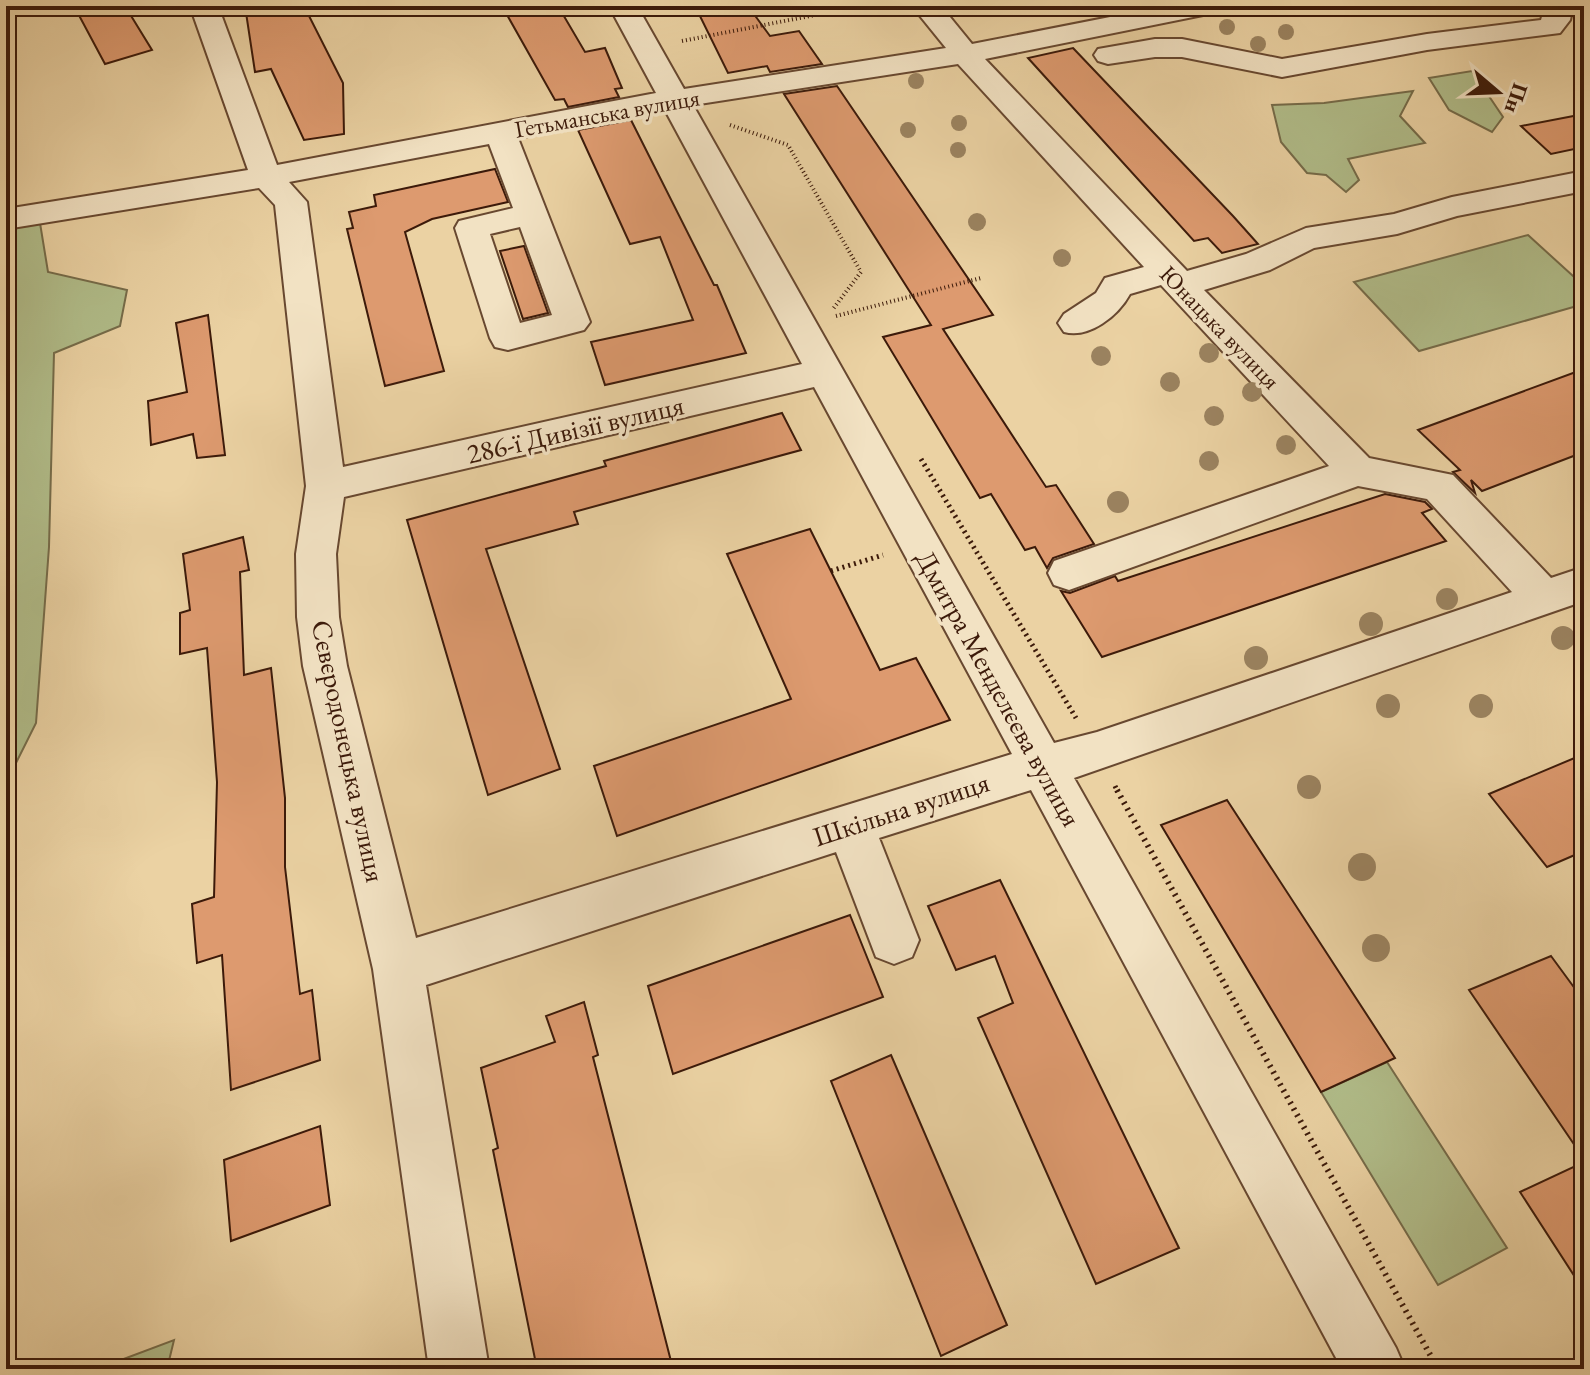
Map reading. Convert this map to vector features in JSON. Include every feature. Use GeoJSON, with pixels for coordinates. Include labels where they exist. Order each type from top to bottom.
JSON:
{"type":"FeatureCollection","features":[{"type":"Feature","properties":{"kind":"street","name":"Сєвєродонецька вулиця"},"geometry":{"type":"LineString","coordinates":[[204,6],[266,177],[291,202],[326,486],[316,554],[318,617],[325,666],[398,969],[459,1369]]}},
{"type":"Feature","properties":{"kind":"street","name":"Дмитра Менделєєва вулиця"},"geometry":{"type":"LineString","coordinates":[[623,6],[1375,1369]]}},
{"type":"Feature","properties":{"kind":"street","name":"Юнацька вулиця"},"geometry":{"type":"LineString","coordinates":[[926,6],[965,54],[1357,471]]}},
{"type":"Feature","properties":{"kind":"street","name":"Гетьманська вулиця"},"geometry":{"type":"LineString","coordinates":[[6,219],[266,177],[674,99],[965,54],[1208,6]]}},
{"type":"Feature","properties":{"kind":"street"},"geometry":{"type":"LineString","coordinates":[[1108,55],[1155,48],[1182,48],[1282,68],[1427,42],[1550,27],[1556,20],[1559,6]]}},
{"type":"Feature","properties":{"kind":"street"},"geometry":{"type":"LineString","coordinates":[[1577,6],[1584,10]]}},
{"type":"Feature","properties":{"kind":"street"},"geometry":{"type":"LineString","coordinates":[[500,132],[531,214]]}},
{"type":"Feature","properties":{"kind":"street"},"geometry":{"type":"LineString","coordinates":[[1076,323],[1109,301],[1117,286],[1174,279],[1258,262],[1306,239],[1397,224],[1452,207],[1584,181]]}},
{"type":"Feature","properties":{"kind":"street","name":"286-ї Дивізії вулиця"},"geometry":{"type":"LineString","coordinates":[[326,486],[824,372]]}},
{"type":"Feature","properties":{"kind":"street"},"geometry":{"type":"LineString","coordinates":[[1069,573],[1357,471],[1439,486],[1564,592]]}},
{"type":"Feature","properties":{"kind":"street","name":"Шкільна вулиця"},"geometry":{"type":"LineString","coordinates":[[398,969],[1041,765],[1097,752],[1564,592]]}},
{"type":"Feature","properties":{"kind":"street"},"geometry":{"type":"LineString","coordinates":[[850,826],[894,940]]}},
{"type":"Feature","properties":{"kind":"path"},"geometry":{"type":"LineString","coordinates":[[677,42],[861,6]]}},
{"type":"Feature","properties":{"kind":"path"},"geometry":{"type":"LineString","coordinates":[[726,123],[788,145],[854,259],[861,272],[832,309]]}},
{"type":"Feature","properties":{"kind":"path"},"geometry":{"type":"LineString","coordinates":[[836,316],[981,278]]}},
{"type":"Feature","properties":{"kind":"path"},"geometry":{"type":"LineString","coordinates":[[831,571],[887,553]]}},
{"type":"Feature","properties":{"kind":"path"},"geometry":{"type":"LineString","coordinates":[[1097,752],[1438,1369]]}},
{"type":"Feature","properties":{"kind":"green space"},"geometry":{"type":"Polygon","coordinates":[[[1472,71],[1503,117],[1492,132],[1449,110],[1429,78],[1472,71]]]}},
{"type":"Feature","properties":{"kind":"green space"},"geometry":{"type":"Polygon","coordinates":[[[1413,91],[1400,116],[1425,143],[1348,159],[1359,180],[1346,192],[1326,175],[1307,173],[1281,142],[1272,105],[1324,103],[1413,91]]]}},
{"type":"Feature","properties":{"kind":"green space"},"geometry":{"type":"Polygon","coordinates":[[[40,223],[48,272],[127,290],[120,326],[54,353],[49,547],[36,723],[6,783],[6,229],[40,223]]]}},
{"type":"Feature","properties":{"kind":"green space"},"geometry":{"type":"Polygon","coordinates":[[[1528,235],[1584,286],[1584,304],[1419,351],[1354,282],[1528,235]]]}},
{"type":"Feature","properties":{"kind":"green space"},"geometry":{"type":"Polygon","coordinates":[[[1387,1062],[1507,1248],[1438,1285],[1321,1092],[1387,1062]]]}},
{"type":"Feature","properties":{"kind":"green space"},"geometry":{"type":"Polygon","coordinates":[[[174,1340],[167,1369],[97,1369],[174,1340]]]}},
{"type":"Feature","properties":{"kind":"building"},"geometry":{"type":"Polygon","coordinates":[[[74,6],[125,6],[152,50],[105,64],[74,6]]]}},
{"type":"Feature","properties":{"kind":"building"},"geometry":{"type":"Polygon","coordinates":[[[245,6],[304,6],[343,83],[344,134],[304,140],[271,69],[255,72],[245,6]]]}},
{"type":"Feature","properties":{"kind":"building"},"geometry":{"type":"Polygon","coordinates":[[[502,6],[558,6],[585,52],[605,48],[622,88],[615,89],[619,97],[568,107],[564,99],[555,100],[502,6]]]}},
{"type":"Feature","properties":{"kind":"building"},"geometry":{"type":"Polygon","coordinates":[[[695,6],[748,6],[770,36],[799,31],[822,64],[770,72],[767,66],[728,73],[695,6]]]}},
{"type":"Feature","properties":{"kind":"building"},"geometry":{"type":"Polygon","coordinates":[[[1073,48],[1258,244],[1222,253],[1208,238],[1194,241],[1028,58],[1073,48]]]}},
{"type":"Feature","properties":{"kind":"building"},"geometry":{"type":"Polygon","coordinates":[[[837,86],[993,315],[943,329],[1046,487],[1056,485],[1094,544],[1053,558],[1047,568],[1035,547],[1025,550],[991,494],[980,498],[883,337],[931,325],[784,94],[837,86]]]}},
{"type":"Feature","properties":{"kind":"building"},"geometry":{"type":"Polygon","coordinates":[[[1584,114],[1584,147],[1551,154],[1521,126],[1584,114]]]}},
{"type":"Feature","properties":{"kind":"building"},"geometry":{"type":"Polygon","coordinates":[[[631,120],[714,285],[717,285],[746,353],[605,385],[591,342],[693,320],[660,237],[630,244],[578,130],[631,120]]]}},
{"type":"Feature","properties":{"kind":"building"},"geometry":{"type":"Polygon","coordinates":[[[495,169],[508,202],[432,219],[405,232],[444,371],[385,386],[347,229],[353,228],[349,212],[376,206],[374,195],[495,169]]]}},
{"type":"Feature","properties":{"kind":"building"},"geometry":{"type":"Polygon","coordinates":[[[524,246],[548,313],[523,319],[500,251],[524,246]]]}},
{"type":"Feature","properties":{"kind":"building"},"geometry":{"type":"Polygon","coordinates":[[[208,315],[225,455],[197,458],[193,434],[151,445],[148,401],[187,392],[176,323],[208,315]]]}},
{"type":"Feature","properties":{"kind":"building"},"geometry":{"type":"Polygon","coordinates":[[[1584,369],[1584,452],[1482,491],[1471,480],[1475,493],[1453,472],[1460,470],[1418,430],[1584,369]]]}},
{"type":"Feature","properties":{"kind":"building"},"geometry":{"type":"Polygon","coordinates":[[[782,413],[801,450],[574,512],[578,524],[486,549],[560,769],[488,795],[407,520],[606,466],[604,461],[782,413]]]}},
{"type":"Feature","properties":{"kind":"building"},"geometry":{"type":"Polygon","coordinates":[[[1385,494],[1425,502],[1432,509],[1422,513],[1446,541],[1102,657],[1061,591],[1070,593],[1115,576],[1118,581],[1385,494]]]}},
{"type":"Feature","properties":{"kind":"building"},"geometry":{"type":"Polygon","coordinates":[[[810,529],[880,670],[916,658],[950,720],[617,836],[594,766],[791,699],[727,554],[810,529]]]}},
{"type":"Feature","properties":{"kind":"building"},"geometry":{"type":"Polygon","coordinates":[[[243,537],[249,570],[240,572],[244,675],[271,668],[285,798],[285,867],[300,994],[312,990],[320,1060],[231,1090],[222,955],[197,963],[192,904],[214,897],[217,782],[207,648],[180,654],[180,613],[190,610],[183,554],[243,537]]]}},
{"type":"Feature","properties":{"kind":"building"},"geometry":{"type":"Polygon","coordinates":[[[1584,754],[1584,851],[1547,867],[1489,794],[1584,754]]]}},
{"type":"Feature","properties":{"kind":"building"},"geometry":{"type":"Polygon","coordinates":[[[1227,800],[1395,1058],[1321,1092],[1161,825],[1227,800]]]}},
{"type":"Feature","properties":{"kind":"building"},"geometry":{"type":"Polygon","coordinates":[[[1000,880],[1179,1248],[1096,1284],[978,1018],[1013,1003],[995,956],[956,970],[928,906],[1000,880]]]}},
{"type":"Feature","properties":{"kind":"building"},"geometry":{"type":"Polygon","coordinates":[[[850,915],[883,997],[673,1074],[648,986],[850,915]]]}},
{"type":"Feature","properties":{"kind":"building"},"geometry":{"type":"Polygon","coordinates":[[[1551,956],[1584,1001],[1584,1159],[1469,990],[1551,956]]]}},
{"type":"Feature","properties":{"kind":"building"},"geometry":{"type":"Polygon","coordinates":[[[584,1002],[598,1055],[593,1057],[673,1369],[537,1369],[493,1150],[498,1148],[481,1068],[555,1042],[546,1016],[584,1002]]]}},
{"type":"Feature","properties":{"kind":"building"},"geometry":{"type":"Polygon","coordinates":[[[891,1055],[1007,1325],[941,1356],[831,1081],[891,1055]]]}},
{"type":"Feature","properties":{"kind":"building"},"geometry":{"type":"Polygon","coordinates":[[[320,1126],[330,1205],[231,1241],[224,1160],[320,1126]]]}},
{"type":"Feature","properties":{"kind":"building"},"geometry":{"type":"Polygon","coordinates":[[[1584,1162],[1584,1291],[1520,1192],[1584,1162]]]}}]}
